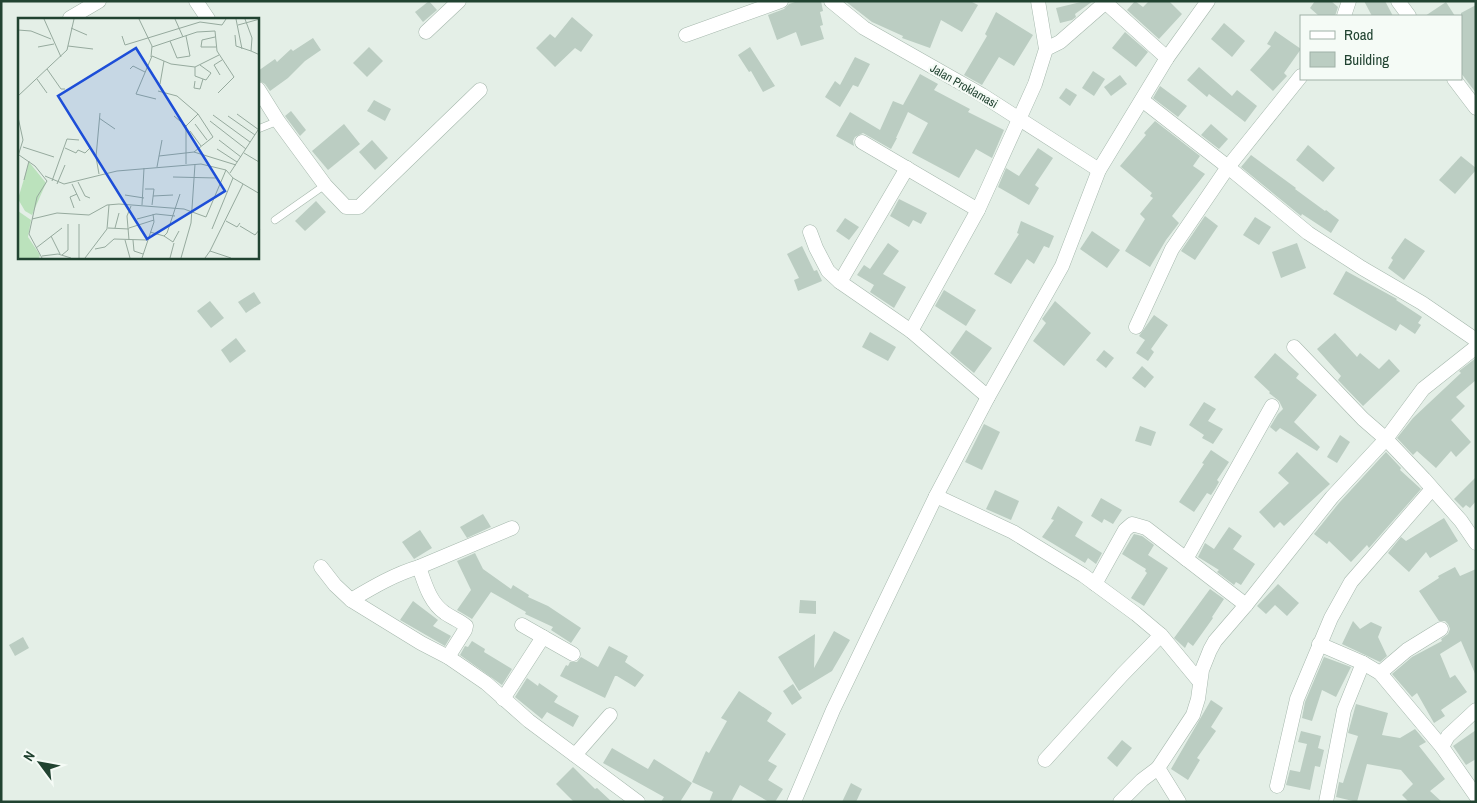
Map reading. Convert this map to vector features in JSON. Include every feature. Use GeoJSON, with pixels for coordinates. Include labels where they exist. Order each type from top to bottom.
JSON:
{"type":"FeatureCollection","features":[{"type":"Feature","properties":{"kind":"street"},"geometry":{"type":"LineString","coordinates":[[70,18],[99,1]]}},
{"type":"Feature","properties":{"kind":"street"},"geometry":{"type":"LineString","coordinates":[[196,1],[207,18]]}},
{"type":"Feature","properties":{"kind":"street"},"geometry":{"type":"LineString","coordinates":[[426,32],[459,1]]}},
{"type":"Feature","properties":{"kind":"street"},"geometry":{"type":"LineString","coordinates":[[686,35],[781,1]]}},
{"type":"Feature","properties":{"kind":"street","name":"Jalan Proklamasi"},"geometry":{"type":"LineString","coordinates":[[830,1],[864,28],[982,95],[1098,170]]}},
{"type":"Feature","properties":{"kind":"street"},"geometry":{"type":"LineString","coordinates":[[911,331],[978,210],[1035,84],[1046,49],[1038,1]]}},
{"type":"Feature","properties":{"kind":"street"},"geometry":{"type":"LineString","coordinates":[[794,802],[833,710],[936,496],[988,397],[1062,266],[1098,170],[1167,58],[1208,1]]}},
{"type":"Feature","properties":{"kind":"street"},"geometry":{"type":"LineString","coordinates":[[1344,15],[1349,1]]}},
{"type":"Feature","properties":{"kind":"street"},"geometry":{"type":"LineString","coordinates":[[1398,1],[1407,15]]}},
{"type":"Feature","properties":{"kind":"street"},"geometry":{"type":"LineString","coordinates":[[1046,49],[1060,42],[1106,2],[1167,58]]}},
{"type":"Feature","properties":{"kind":"street"},"geometry":{"type":"LineString","coordinates":[[1136,326],[1172,249],[1228,167],[1300,77]]}},
{"type":"Feature","properties":{"kind":"street"},"geometry":{"type":"LineString","coordinates":[[1455,80],[1476,108]]}},
{"type":"Feature","properties":{"kind":"street"},"geometry":{"type":"LineString","coordinates":[[259,91],[278,121],[325,185],[346,207],[359,207],[480,90]]}},
{"type":"Feature","properties":{"kind":"street"},"geometry":{"type":"LineString","coordinates":[[1142,100],[1308,233],[1362,268],[1422,303],[1476,340]]}},
{"type":"Feature","properties":{"kind":"street"},"geometry":{"type":"LineString","coordinates":[[862,142],[978,210]]}},
{"type":"Feature","properties":{"kind":"street"},"geometry":{"type":"LineString","coordinates":[[840,282],[907,168]]}},
{"type":"Feature","properties":{"kind":"street"},"geometry":{"type":"LineString","coordinates":[[810,232],[828,271],[840,282],[911,331],[988,397]]}},
{"type":"Feature","properties":{"kind":"street"},"geometry":{"type":"LineString","coordinates":[[1294,347],[1386,439],[1461,521],[1476,543]]}},
{"type":"Feature","properties":{"kind":"street"},"geometry":{"type":"LineString","coordinates":[[1120,802],[1142,780],[1158,768],[1195,711],[1200,681],[1210,650],[1215,641],[1246,606],[1332,497],[1386,439],[1423,389],[1476,347]]}},
{"type":"Feature","properties":{"kind":"street"},"geometry":{"type":"LineString","coordinates":[[1186,559],[1272,406]]}},
{"type":"Feature","properties":{"kind":"street"},"geometry":{"type":"LineString","coordinates":[[1277,786],[1297,699],[1331,618],[1350,582],[1432,489]]}},
{"type":"Feature","properties":{"kind":"street"},"geometry":{"type":"LineString","coordinates":[[936,496],[1013,532],[1095,584],[1161,635],[1200,681]]}},
{"type":"Feature","properties":{"kind":"street"},"geometry":{"type":"LineString","coordinates":[[1095,584],[1125,530],[1132,524],[1146,528],[1246,606]]}},
{"type":"Feature","properties":{"kind":"street"},"geometry":{"type":"LineString","coordinates":[[351,600],[406,571],[420,567],[512,528]]}},
{"type":"Feature","properties":{"kind":"street"},"geometry":{"type":"LineString","coordinates":[[321,567],[335,585],[351,600],[421,643],[448,657],[486,684],[529,722],[638,802]]}},
{"type":"Feature","properties":{"kind":"street"},"geometry":{"type":"LineString","coordinates":[[420,567],[425,584],[437,606],[466,626],[448,657]]}},
{"type":"Feature","properties":{"kind":"street"},"geometry":{"type":"LineString","coordinates":[[522,625],[573,654]]}},
{"type":"Feature","properties":{"kind":"street"},"geometry":{"type":"LineString","coordinates":[[1380,673],[1407,650],[1441,629]]}},
{"type":"Feature","properties":{"kind":"street"},"geometry":{"type":"LineString","coordinates":[[1045,760],[1161,635]]}},
{"type":"Feature","properties":{"kind":"street"},"geometry":{"type":"LineString","coordinates":[[503,699],[543,637]]}},
{"type":"Feature","properties":{"kind":"street"},"geometry":{"type":"LineString","coordinates":[[1319,644],[1380,673],[1442,746],[1476,796]]}},
{"type":"Feature","properties":{"kind":"street"},"geometry":{"type":"LineString","coordinates":[[1326,802],[1344,710],[1362,663]]}},
{"type":"Feature","properties":{"kind":"street"},"geometry":{"type":"LineString","coordinates":[[1442,746],[1448,736],[1476,710]]}},
{"type":"Feature","properties":{"kind":"street"},"geometry":{"type":"LineString","coordinates":[[575,755],[610,715]]}},
{"type":"Feature","properties":{"kind":"street"},"geometry":{"type":"LineString","coordinates":[[1158,768],[1179,802]]}},
{"type":"Feature","properties":{"kind":"lane"},"geometry":{"type":"LineString","coordinates":[[259,130],[278,121]]}},
{"type":"Feature","properties":{"kind":"lane"},"geometry":{"type":"LineString","coordinates":[[275,220],[325,185]]}},
{"type":"Feature","properties":{"kind":"building"},"geometry":{"type":"Polygon","coordinates":[[[429,1],[437,10],[423,22],[415,12],[429,1]]]}},
{"type":"Feature","properties":{"kind":"building"},"geometry":{"type":"Polygon","coordinates":[[[798,1],[821,1],[823,11],[820,12],[823,25],[820,26],[824,39],[801,46],[796,32],[777,40],[768,15],[798,1]]]}},
{"type":"Feature","properties":{"kind":"building"},"geometry":{"type":"Polygon","coordinates":[[[845,1],[970,1],[978,5],[962,32],[941,20],[930,48],[902,38],[903,36],[872,22],[845,1]]]}},
{"type":"Feature","properties":{"kind":"building"},"geometry":{"type":"Polygon","coordinates":[[[1093,1],[1075,14],[1076,17],[1072,20],[1060,23],[1056,8],[1093,1]]]}},
{"type":"Feature","properties":{"kind":"building"},"geometry":{"type":"Polygon","coordinates":[[[1135,1],[1143,7],[1149,1],[1169,1],[1182,14],[1159,39],[1127,10],[1135,1]]]}},
{"type":"Feature","properties":{"kind":"building"},"geometry":{"type":"Polygon","coordinates":[[[1315,1],[1331,1],[1338,7],[1335,15],[1318,15],[1310,8],[1315,1]]]}},
{"type":"Feature","properties":{"kind":"building"},"geometry":{"type":"Polygon","coordinates":[[[1364,1],[1385,1],[1392,15],[1371,15],[1364,1]]]}},
{"type":"Feature","properties":{"kind":"building"},"geometry":{"type":"Polygon","coordinates":[[[1446,2],[1454,15],[1426,15],[1446,2]]]}},
{"type":"Feature","properties":{"kind":"building"},"geometry":{"type":"Polygon","coordinates":[[[1476,5],[1476,93],[1462,74],[1461,13],[1476,5]]]}},
{"type":"Feature","properties":{"kind":"building"},"geometry":{"type":"Polygon","coordinates":[[[996,12],[1033,35],[1014,66],[999,57],[982,85],[964,75],[987,36],[985,34],[996,12]]]}},
{"type":"Feature","properties":{"kind":"building"},"geometry":{"type":"Polygon","coordinates":[[[572,17],[593,35],[581,52],[575,48],[555,67],[536,48],[550,34],[555,38],[572,17]]]}},
{"type":"Feature","properties":{"kind":"building"},"geometry":{"type":"Polygon","coordinates":[[[1224,23],[1245,41],[1232,57],[1211,39],[1224,23]]]}},
{"type":"Feature","properties":{"kind":"building"},"geometry":{"type":"Polygon","coordinates":[[[1275,31],[1300,48],[1284,73],[1287,76],[1273,91],[1250,70],[1271,46],[1267,44],[1275,31]]]}},
{"type":"Feature","properties":{"kind":"building"},"geometry":{"type":"Polygon","coordinates":[[[1125,32],[1148,52],[1136,67],[1112,48],[1125,32]]]}},
{"type":"Feature","properties":{"kind":"building"},"geometry":{"type":"Polygon","coordinates":[[[313,38],[321,50],[270,91],[265,84],[259,81],[259,70],[275,59],[277,62],[291,49],[293,51],[313,38]]]}},
{"type":"Feature","properties":{"kind":"building"},"geometry":{"type":"Polygon","coordinates":[[[369,47],[383,61],[367,77],[353,63],[369,47]]]}},
{"type":"Feature","properties":{"kind":"building"},"geometry":{"type":"Polygon","coordinates":[[[750,47],[775,86],[763,92],[751,71],[749,72],[738,55],[750,47]]]}},
{"type":"Feature","properties":{"kind":"building"},"geometry":{"type":"Polygon","coordinates":[[[855,57],[870,64],[858,87],[853,85],[840,107],[825,97],[835,81],[840,85],[855,57]]]}},
{"type":"Feature","properties":{"kind":"building"},"geometry":{"type":"Polygon","coordinates":[[[1199,67],[1232,96],[1237,90],[1257,106],[1245,122],[1209,94],[1207,97],[1187,80],[1199,67]]]}},
{"type":"Feature","properties":{"kind":"building"},"geometry":{"type":"Polygon","coordinates":[[[1093,71],[1105,79],[1094,96],[1082,88],[1093,71]]]}},
{"type":"Feature","properties":{"kind":"building"},"geometry":{"type":"Polygon","coordinates":[[[920,74],[938,84],[934,90],[970,109],[968,112],[1004,130],[992,158],[976,149],[959,178],[912,153],[928,123],[908,112],[891,149],[863,133],[855,137],[853,141],[854,146],[836,136],[850,112],[880,130],[893,101],[903,105],[920,74]]]}},
{"type":"Feature","properties":{"kind":"building"},"geometry":{"type":"Polygon","coordinates":[[[1120,75],[1127,84],[1111,96],[1104,87],[1120,75]]]}},
{"type":"Feature","properties":{"kind":"building"},"geometry":{"type":"Polygon","coordinates":[[[1160,86],[1187,106],[1178,117],[1153,98],[1160,86]]]}},
{"type":"Feature","properties":{"kind":"building"},"geometry":{"type":"Polygon","coordinates":[[[1066,88],[1077,95],[1070,106],[1059,98],[1066,88]]]}},
{"type":"Feature","properties":{"kind":"building"},"geometry":{"type":"Polygon","coordinates":[[[374,100],[391,109],[385,121],[367,111],[374,100]]]}},
{"type":"Feature","properties":{"kind":"building"},"geometry":{"type":"Polygon","coordinates":[[[291,111],[306,130],[300,136],[285,116],[291,111]]]}},
{"type":"Feature","properties":{"kind":"building"},"geometry":{"type":"Polygon","coordinates":[[[1155,121],[1200,156],[1193,166],[1205,174],[1172,216],[1179,223],[1150,267],[1125,251],[1145,219],[1140,214],[1153,198],[1150,196],[1152,193],[1120,166],[1155,121]]]}},
{"type":"Feature","properties":{"kind":"building"},"geometry":{"type":"Polygon","coordinates":[[[344,124],[360,144],[328,170],[312,151],[344,124]]]}},
{"type":"Feature","properties":{"kind":"building"},"geometry":{"type":"Polygon","coordinates":[[[1211,124],[1228,139],[1219,149],[1201,135],[1211,124]]]}},
{"type":"Feature","properties":{"kind":"building"},"geometry":{"type":"Polygon","coordinates":[[[372,140],[388,158],[375,170],[359,152],[372,140]]]}},
{"type":"Feature","properties":{"kind":"building"},"geometry":{"type":"Polygon","coordinates":[[[1308,145],[1335,168],[1323,182],[1296,160],[1308,145]]]}},
{"type":"Feature","properties":{"kind":"building"},"geometry":{"type":"Polygon","coordinates":[[[1038,148],[1053,158],[1035,185],[1039,188],[1029,205],[998,187],[1006,168],[1019,176],[1038,148]]]}},
{"type":"Feature","properties":{"kind":"building"},"geometry":{"type":"Polygon","coordinates":[[[1251,155],[1339,220],[1331,233],[1302,214],[1301,216],[1241,167],[1251,155]]]}},
{"type":"Feature","properties":{"kind":"building"},"geometry":{"type":"Polygon","coordinates":[[[1461,156],[1476,170],[1455,194],[1439,180],[1461,156]]]}},
{"type":"Feature","properties":{"kind":"building"},"geometry":{"type":"Polygon","coordinates":[[[899,199],[927,213],[921,224],[913,220],[909,227],[890,216],[899,199]]]}},
{"type":"Feature","properties":{"kind":"building"},"geometry":{"type":"Polygon","coordinates":[[[316,201],[326,212],[305,231],[295,221],[316,201]]]}},
{"type":"Feature","properties":{"kind":"building"},"geometry":{"type":"Polygon","coordinates":[[[1205,216],[1218,226],[1195,260],[1181,251],[1205,216]]]}},
{"type":"Feature","properties":{"kind":"building"},"geometry":{"type":"Polygon","coordinates":[[[1255,217],[1271,227],[1259,245],[1243,235],[1255,217]]]}},
{"type":"Feature","properties":{"kind":"building"},"geometry":{"type":"Polygon","coordinates":[[[845,218],[859,227],[849,240],[836,231],[845,218]]]}},
{"type":"Feature","properties":{"kind":"building"},"geometry":{"type":"Polygon","coordinates":[[[1021,221],[1054,236],[1049,248],[1044,246],[1034,264],[1027,259],[1011,284],[994,274],[1019,234],[1017,233],[1021,221]]]}},
{"type":"Feature","properties":{"kind":"building"},"geometry":{"type":"Polygon","coordinates":[[[1092,231],[1120,250],[1107,268],[1080,249],[1092,231]]]}},
{"type":"Feature","properties":{"kind":"building"},"geometry":{"type":"Polygon","coordinates":[[[1405,238],[1425,251],[1404,280],[1388,268],[1393,260],[1391,258],[1405,238]]]}},
{"type":"Feature","properties":{"kind":"building"},"geometry":{"type":"Polygon","coordinates":[[[888,243],[899,251],[883,274],[906,287],[894,308],[870,292],[874,285],[857,275],[864,265],[870,269],[888,243]]]}},
{"type":"Feature","properties":{"kind":"building"},"geometry":{"type":"Polygon","coordinates":[[[1297,243],[1306,268],[1281,278],[1272,252],[1297,243]]]}},
{"type":"Feature","properties":{"kind":"building"},"geometry":{"type":"Polygon","coordinates":[[[802,246],[814,271],[817,270],[822,281],[798,291],[794,280],[799,278],[787,254],[802,246]]]}},
{"type":"Feature","properties":{"kind":"building"},"geometry":{"type":"Polygon","coordinates":[[[1346,271],[1397,299],[1422,317],[1418,323],[1421,325],[1415,334],[1400,324],[1396,331],[1333,294],[1346,271]]]}},
{"type":"Feature","properties":{"kind":"building"},"geometry":{"type":"Polygon","coordinates":[[[944,290],[976,310],[966,326],[935,306],[944,290]]]}},
{"type":"Feature","properties":{"kind":"building"},"geometry":{"type":"Polygon","coordinates":[[[254,292],[261,303],[246,313],[238,302],[254,292]]]}},
{"type":"Feature","properties":{"kind":"building"},"geometry":{"type":"Polygon","coordinates":[[[210,301],[224,318],[211,328],[197,311],[210,301]]]}},
{"type":"Feature","properties":{"kind":"building"},"geometry":{"type":"Polygon","coordinates":[[[1055,301],[1091,333],[1064,366],[1033,341],[1046,323],[1042,319],[1055,301]]]}},
{"type":"Feature","properties":{"kind":"building"},"geometry":{"type":"Polygon","coordinates":[[[1154,315],[1168,325],[1151,349],[1154,352],[1148,361],[1136,353],[1145,340],[1139,336],[1154,315]]]}},
{"type":"Feature","properties":{"kind":"building"},"geometry":{"type":"Polygon","coordinates":[[[966,330],[992,348],[974,373],[950,353],[966,330]]]}},
{"type":"Feature","properties":{"kind":"building"},"geometry":{"type":"Polygon","coordinates":[[[870,332],[896,347],[888,361],[862,347],[870,332]]]}},
{"type":"Feature","properties":{"kind":"building"},"geometry":{"type":"Polygon","coordinates":[[[1335,333],[1357,357],[1360,353],[1379,369],[1389,359],[1400,371],[1363,406],[1338,380],[1341,376],[1317,349],[1335,333]]]}},
{"type":"Feature","properties":{"kind":"building"},"geometry":{"type":"Polygon","coordinates":[[[236,338],[246,351],[230,363],[221,350],[236,338]]]}},
{"type":"Feature","properties":{"kind":"building"},"geometry":{"type":"Polygon","coordinates":[[[1104,350],[1114,358],[1106,368],[1096,360],[1104,350]]]}},
{"type":"Feature","properties":{"kind":"building"},"geometry":{"type":"Polygon","coordinates":[[[1275,353],[1299,374],[1296,378],[1317,395],[1294,422],[1320,447],[1317,451],[1280,428],[1276,432],[1270,427],[1283,409],[1279,401],[1254,377],[1275,353]]]}},
{"type":"Feature","properties":{"kind":"building"},"geometry":{"type":"Polygon","coordinates":[[[1476,358],[1476,380],[1456,397],[1465,406],[1451,420],[1471,442],[1456,457],[1451,451],[1436,468],[1417,451],[1413,455],[1397,438],[1413,418],[1461,373],[1459,371],[1476,358]]]}},
{"type":"Feature","properties":{"kind":"building"},"geometry":{"type":"Polygon","coordinates":[[[1142,366],[1154,377],[1145,388],[1132,378],[1142,366]]]}},
{"type":"Feature","properties":{"kind":"building"},"geometry":{"type":"Polygon","coordinates":[[[1204,402],[1216,409],[1208,421],[1223,429],[1213,444],[1202,438],[1204,435],[1189,425],[1204,402]]]}},
{"type":"Feature","properties":{"kind":"building"},"geometry":{"type":"Polygon","coordinates":[[[984,424],[1000,432],[982,470],[965,462],[984,424]]]}},
{"type":"Feature","properties":{"kind":"building"},"geometry":{"type":"Polygon","coordinates":[[[1140,426],[1156,432],[1151,446],[1135,441],[1140,426]]]}},
{"type":"Feature","properties":{"kind":"building"},"geometry":{"type":"Polygon","coordinates":[[[1340,435],[1350,442],[1337,463],[1327,457],[1340,435]]]}},
{"type":"Feature","properties":{"kind":"building"},"geometry":{"type":"Polygon","coordinates":[[[1211,450],[1229,462],[1217,480],[1219,482],[1211,495],[1207,493],[1194,512],[1179,502],[1211,450]]]}},
{"type":"Feature","properties":{"kind":"building"},"geometry":{"type":"Polygon","coordinates":[[[1297,452],[1330,484],[1284,526],[1280,522],[1274,528],[1259,512],[1289,483],[1278,473],[1297,452]]]}},
{"type":"Feature","properties":{"kind":"building"},"geometry":{"type":"Polygon","coordinates":[[[1386,452],[1401,468],[1400,470],[1421,489],[1369,548],[1367,545],[1351,562],[1329,541],[1327,544],[1314,534],[1339,503],[1386,452]]]}},
{"type":"Feature","properties":{"kind":"building"},"geometry":{"type":"Polygon","coordinates":[[[1476,477],[1476,501],[1470,508],[1466,505],[1463,508],[1454,499],[1476,477]]]}},
{"type":"Feature","properties":{"kind":"building"},"geometry":{"type":"Polygon","coordinates":[[[995,490],[1019,501],[1011,520],[986,509],[995,490]]]}},
{"type":"Feature","properties":{"kind":"building"},"geometry":{"type":"Polygon","coordinates":[[[1101,498],[1122,510],[1113,524],[1104,519],[1102,523],[1091,516],[1101,498]]]}},
{"type":"Feature","properties":{"kind":"building"},"geometry":{"type":"Polygon","coordinates":[[[1058,506],[1083,522],[1075,536],[1102,553],[1096,564],[1088,558],[1085,563],[1042,537],[1054,520],[1051,519],[1058,506]]]}},
{"type":"Feature","properties":{"kind":"building"},"geometry":{"type":"Polygon","coordinates":[[[483,514],[491,527],[467,538],[460,527],[483,514]]]}},
{"type":"Feature","properties":{"kind":"building"},"geometry":{"type":"Polygon","coordinates":[[[1444,518],[1458,541],[1430,558],[1426,552],[1409,572],[1388,553],[1401,537],[1406,541],[1444,518]]]}},
{"type":"Feature","properties":{"kind":"building"},"geometry":{"type":"Polygon","coordinates":[[[1229,527],[1242,536],[1233,549],[1255,564],[1241,585],[1236,582],[1234,585],[1217,572],[1219,570],[1198,557],[1205,543],[1214,549],[1229,527]]]}},
{"type":"Feature","properties":{"kind":"building"},"geometry":{"type":"Polygon","coordinates":[[[420,530],[432,548],[414,559],[402,542],[420,530]]]}},
{"type":"Feature","properties":{"kind":"building"},"geometry":{"type":"Polygon","coordinates":[[[1134,534],[1142,536],[1154,545],[1148,555],[1168,568],[1144,606],[1131,598],[1147,573],[1146,569],[1122,554],[1134,534]]]}},
{"type":"Feature","properties":{"kind":"building"},"geometry":{"type":"Polygon","coordinates":[[[475,553],[483,569],[511,589],[513,585],[529,595],[528,597],[548,606],[581,628],[571,643],[551,630],[553,627],[525,614],[526,612],[491,592],[472,619],[457,610],[471,590],[457,561],[475,553]]]}},
{"type":"Feature","properties":{"kind":"building"},"geometry":{"type":"Polygon","coordinates":[[[1455,567],[1460,576],[1476,569],[1476,676],[1461,641],[1440,654],[1450,678],[1455,675],[1467,692],[1441,710],[1445,716],[1434,723],[1417,693],[1412,697],[1392,674],[1412,657],[1442,641],[1441,639],[1448,634],[1450,629],[1448,624],[1445,621],[1439,621],[1419,591],[1439,578],[1438,576],[1455,567]]]}},
{"type":"Feature","properties":{"kind":"building"},"geometry":{"type":"Polygon","coordinates":[[[1278,584],[1299,603],[1287,616],[1275,605],[1266,614],[1257,606],[1278,584]]]}},
{"type":"Feature","properties":{"kind":"building"},"geometry":{"type":"Polygon","coordinates":[[[1210,589],[1224,599],[1193,646],[1188,642],[1185,648],[1174,638],[1210,589]]]}},
{"type":"Feature","properties":{"kind":"building"},"geometry":{"type":"Polygon","coordinates":[[[800,600],[816,601],[816,614],[799,613],[800,600]]]}},
{"type":"Feature","properties":{"kind":"building"},"geometry":{"type":"Polygon","coordinates":[[[413,601],[438,620],[433,626],[451,636],[445,646],[400,620],[413,601]]]}},
{"type":"Feature","properties":{"kind":"building"},"geometry":{"type":"Polygon","coordinates":[[[1353,621],[1360,629],[1371,622],[1382,627],[1378,637],[1387,656],[1380,662],[1342,644],[1353,621]]]}},
{"type":"Feature","properties":{"kind":"building"},"geometry":{"type":"Polygon","coordinates":[[[834,631],[850,640],[832,671],[799,691],[778,657],[815,634],[814,668],[834,631]]]}},
{"type":"Feature","properties":{"kind":"building"},"geometry":{"type":"Polygon","coordinates":[[[23,637],[29,648],[15,656],[9,645],[23,637]]]}},
{"type":"Feature","properties":{"kind":"building"},"geometry":{"type":"Polygon","coordinates":[[[472,641],[485,649],[484,652],[512,669],[502,685],[460,655],[465,646],[468,647],[472,641]]]}},
{"type":"Feature","properties":{"kind":"building"},"geometry":{"type":"Polygon","coordinates":[[[609,646],[628,656],[625,662],[644,675],[635,687],[615,676],[605,698],[560,676],[566,665],[568,666],[570,662],[577,662],[581,657],[598,667],[609,646]]]}},
{"type":"Feature","properties":{"kind":"building"},"geometry":{"type":"Polygon","coordinates":[[[1324,657],[1351,667],[1336,697],[1322,690],[1312,721],[1302,718],[1305,702],[1324,657]]]}},
{"type":"Feature","properties":{"kind":"building"},"geometry":{"type":"Polygon","coordinates":[[[527,678],[538,686],[539,683],[558,696],[554,702],[579,716],[573,727],[547,712],[542,719],[515,697],[527,678]]]}},
{"type":"Feature","properties":{"kind":"building"},"geometry":{"type":"Polygon","coordinates":[[[793,684],[802,698],[792,705],[783,691],[793,684]]]}},
{"type":"Feature","properties":{"kind":"building"},"geometry":{"type":"Polygon","coordinates":[[[739,691],[772,713],[767,721],[786,734],[768,761],[777,766],[768,780],[783,789],[775,802],[769,802],[740,785],[731,802],[709,802],[713,792],[692,782],[706,751],[709,753],[727,721],[721,718],[739,691]]]}},
{"type":"Feature","properties":{"kind":"building"},"geometry":{"type":"Polygon","coordinates":[[[1211,700],[1223,708],[1211,727],[1216,731],[1197,758],[1200,760],[1188,780],[1171,769],[1211,700]]]}},
{"type":"Feature","properties":{"kind":"building"},"geometry":{"type":"Polygon","coordinates":[[[1356,704],[1388,713],[1382,735],[1400,738],[1415,729],[1426,742],[1419,746],[1445,779],[1430,791],[1442,802],[1409,802],[1402,795],[1413,784],[1401,770],[1367,764],[1357,802],[1336,797],[1339,782],[1343,783],[1358,736],[1348,733],[1356,704]]]}},
{"type":"Feature","properties":{"kind":"building"},"geometry":{"type":"Polygon","coordinates":[[[1476,730],[1476,759],[1466,765],[1453,746],[1476,730]]]}},
{"type":"Feature","properties":{"kind":"building"},"geometry":{"type":"Polygon","coordinates":[[[1301,731],[1321,736],[1318,748],[1324,750],[1320,767],[1315,766],[1310,790],[1286,785],[1290,770],[1300,772],[1307,744],[1298,742],[1301,731]]]}},
{"type":"Feature","properties":{"kind":"building"},"geometry":{"type":"Polygon","coordinates":[[[1122,740],[1132,748],[1117,767],[1107,758],[1122,740]]]}},
{"type":"Feature","properties":{"kind":"building"},"geometry":{"type":"Polygon","coordinates":[[[612,748],[648,769],[654,759],[692,783],[680,802],[661,802],[664,797],[603,763],[612,748]]]}},
{"type":"Feature","properties":{"kind":"building"},"geometry":{"type":"Polygon","coordinates":[[[573,767],[595,789],[597,788],[612,802],[574,802],[556,784],[573,767]]]}},
{"type":"Feature","properties":{"kind":"building"},"geometry":{"type":"Polygon","coordinates":[[[851,783],[862,789],[856,802],[842,802],[851,783]]]}}]}
